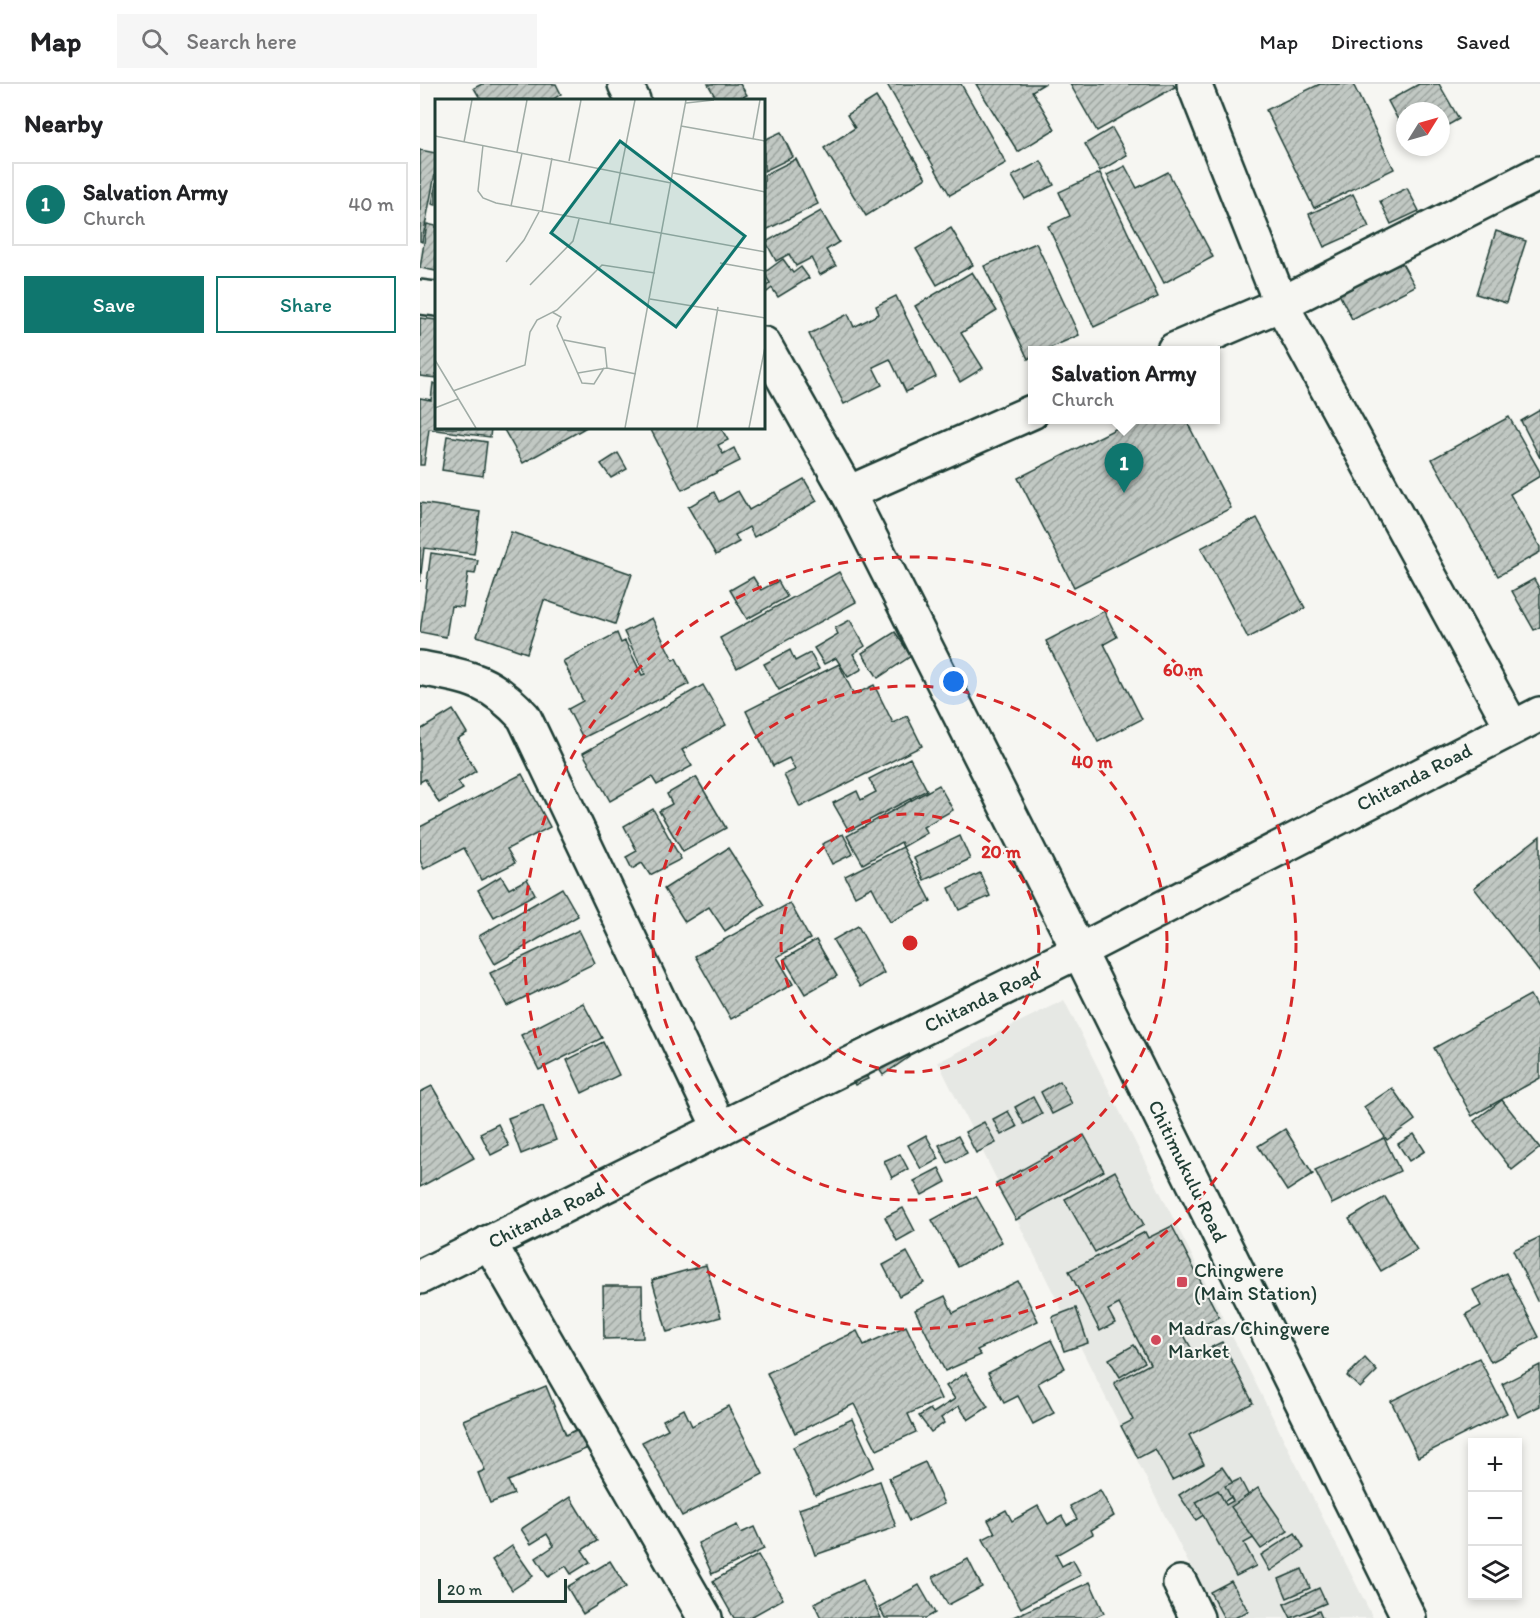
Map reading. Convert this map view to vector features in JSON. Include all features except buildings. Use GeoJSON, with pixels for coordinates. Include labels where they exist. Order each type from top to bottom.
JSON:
{"type":"FeatureCollection","features":[{"type":"Feature","properties":{"kind":"street"},"geometry":{"type":"LineString","coordinates":[[625,84],[632,99]]}},
{"type":"Feature","properties":{"kind":"street"},"geometry":{"type":"LineString","coordinates":[[1194,84],[1281,304],[1526,720]]}},
{"type":"Feature","properties":{"kind":"street"},"geometry":{"type":"LineString","coordinates":[[1184,346],[1281,304],[1540,173]]}},
{"type":"Feature","properties":{"kind":"street"},"geometry":{"type":"LineString","coordinates":[[420,297],[435,299]]}},
{"type":"Feature","properties":{"kind":"street","name":"Chitimukulu Road"},"geometry":{"type":"LineString","coordinates":[[765,346],[848,493],[1079,951],[1409,1618]]}},
{"type":"Feature","properties":{"kind":"street"},"geometry":{"type":"LineString","coordinates":[[848,493],[1028,414]]}},
{"type":"Feature","properties":{"kind":"street"},"geometry":{"type":"LineString","coordinates":[[420,668],[469,678],[503,694],[524,717],[720,1130]]}},
{"type":"Feature","properties":{"kind":"street","name":"Chitanda Road"},"geometry":{"type":"LineString","coordinates":[[420,1277],[1079,951],[1526,720]]}},
{"type":"Feature","properties":{"kind":"street"},"geometry":{"type":"LineString","coordinates":[[489,1242],[705,1618]]}},
{"type":"Feature","properties":{"kind":"street"},"geometry":{"type":"LineString","coordinates":[[1180,1583],[1197,1618]]}},
{"type":"Feature","properties":{"kind":"shaded area","name":"Madras/Chingwere Market"},"geometry":{"type":"Polygon","coordinates":[[[1064,1000],[1373,1618],[1216,1618],[938,1062],[1064,1000]]]}},
{"type":"Feature","properties":{"kind":"place","name":"Salvation Army"},"geometry":{"type":"Point","coordinates":[1124,493]}},
{"type":"Feature","properties":{"kind":"place","name":"Chingwere (Main Station)"},"geometry":{"type":"Point","coordinates":[1182,1282]}},
{"type":"Feature","properties":{"kind":"place","name":"Madras/Chingwere Market"},"geometry":{"type":"Point","coordinates":[1156,1340]}}]}
